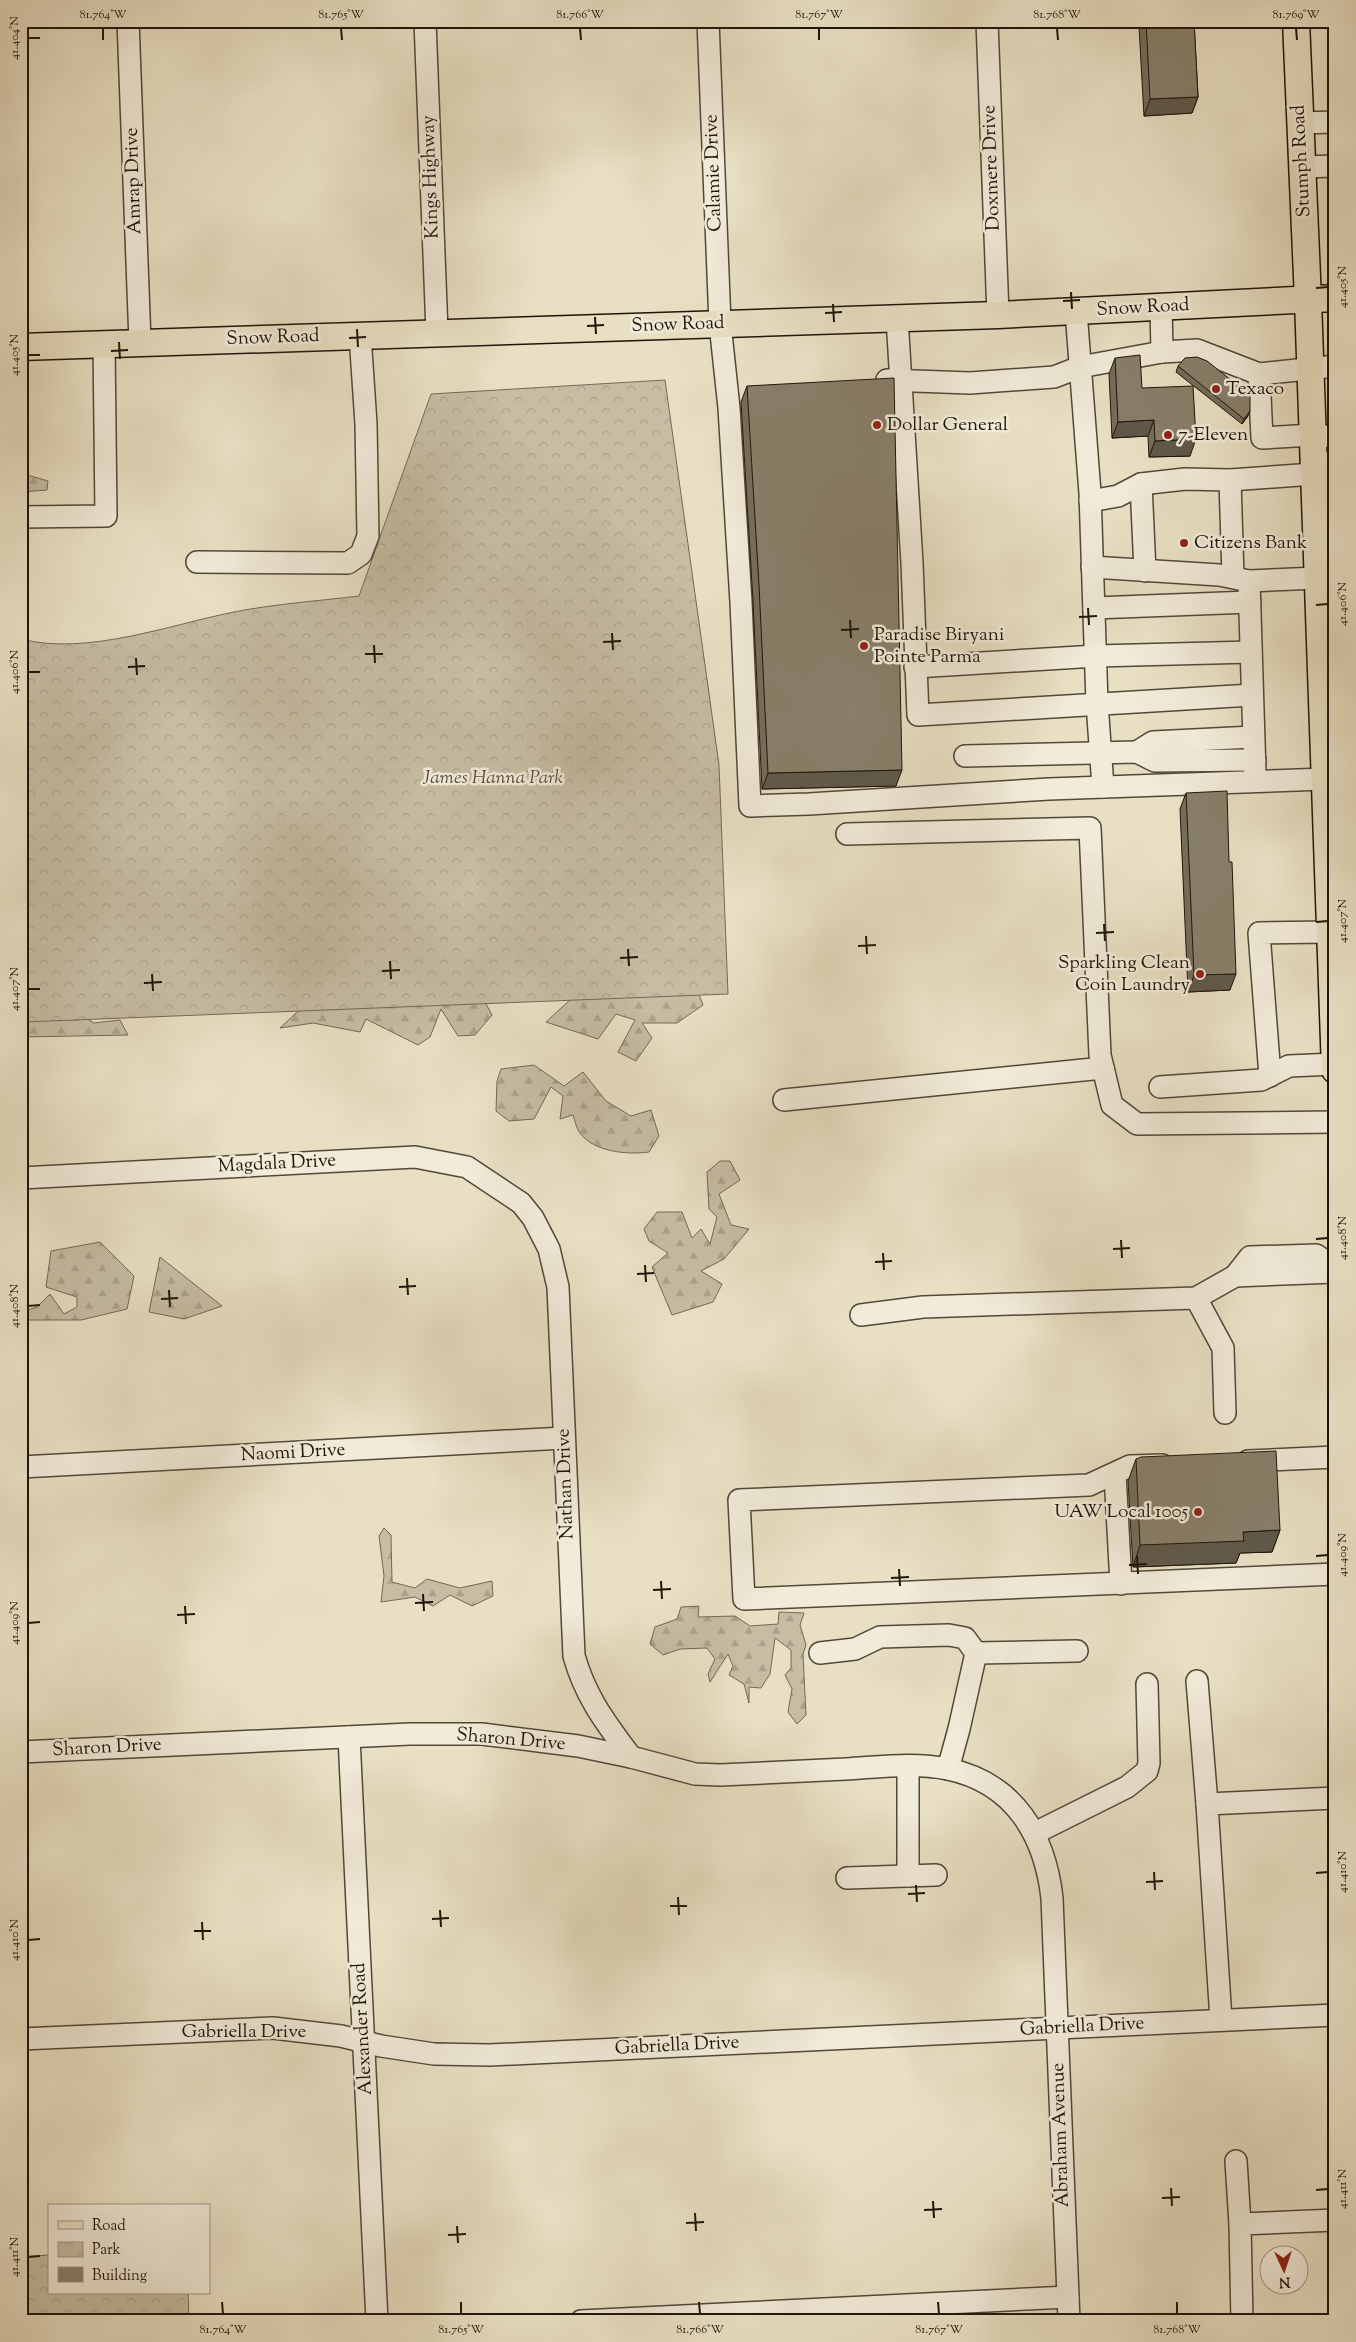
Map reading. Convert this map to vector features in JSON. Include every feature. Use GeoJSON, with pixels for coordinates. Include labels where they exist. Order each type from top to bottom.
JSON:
{"type":"FeatureCollection","features":[{"type":"Feature","properties":{"kind":"main road","name":"Stumph Road"},"geometry":{"type":"LineString","coordinates":[[1296,21],[1308,300],[1323,367],[1324,436],[1321,467],[1325,517],[1318,578],[1327,606],[1328,782],[1335,1070]]}},
{"type":"Feature","properties":{"kind":"main road","name":"Snow Road"},"geometry":{"type":"LineString","coordinates":[[21,347],[998,315],[1335,298]]}},
{"type":"Feature","properties":{"kind":"street","name":"Amrap Drive"},"geometry":{"type":"LineString","coordinates":[[128,21],[140,342]]}},
{"type":"Feature","properties":{"kind":"street","name":"Kings Highway"},"geometry":{"type":"LineString","coordinates":[[425,21],[437,332]]}},
{"type":"Feature","properties":{"kind":"street","name":"Calamie Drive"},"geometry":{"type":"LineString","coordinates":[[708,21],[720,324],[736,388],[741,602],[750,806],[1103,787]]}},
{"type":"Feature","properties":{"kind":"street","name":"Doxmere Drive"},"geometry":{"type":"LineString","coordinates":[[987,21],[998,315]]}},
{"type":"Feature","properties":{"kind":"street"},"geometry":{"type":"LineString","coordinates":[[1300,123],[1335,122]]}},
{"type":"Feature","properties":{"kind":"street"},"geometry":{"type":"LineString","coordinates":[[1302,167],[1335,166]]}},
{"type":"Feature","properties":{"kind":"street"},"geometry":{"type":"LineString","coordinates":[[1162,307],[1162,352]]}},
{"type":"Feature","properties":{"kind":"street"},"geometry":{"type":"LineString","coordinates":[[1076,311],[1090,501],[1097,703],[1103,787],[1256,781],[1328,782]]}},
{"type":"Feature","properties":{"kind":"street"},"geometry":{"type":"LineString","coordinates":[[897,318],[912,555],[918,715],[1252,695]]}},
{"type":"Feature","properties":{"kind":"street"},"geometry":{"type":"LineString","coordinates":[[197,562],[348,563],[361,554],[368,536],[366,424],[360,335]]}},
{"type":"Feature","properties":{"kind":"street"},"geometry":{"type":"LineString","coordinates":[[21,517],[106,516],[104,344]]}},
{"type":"Feature","properties":{"kind":"street"},"geometry":{"type":"LineString","coordinates":[[872,380],[901,379],[970,384],[1054,378],[1080,367],[1162,352],[1197,350],[1259,374],[1323,367]]}},
{"type":"Feature","properties":{"kind":"street"},"geometry":{"type":"LineString","coordinates":[[1259,374],[1262,438],[1324,436]]}},
{"type":"Feature","properties":{"kind":"street"},"geometry":{"type":"LineString","coordinates":[[1090,501],[1118,496],[1141,484],[1185,479],[1230,480],[1321,467]]}},
{"type":"Feature","properties":{"kind":"street"},"geometry":{"type":"LineString","coordinates":[[1230,480],[1251,652],[1256,781]]}},
{"type":"Feature","properties":{"kind":"street"},"geometry":{"type":"LineString","coordinates":[[1141,484],[1145,570]]}},
{"type":"Feature","properties":{"kind":"street"},"geometry":{"type":"LineString","coordinates":[[1092,567],[1145,570],[1244,587]]}},
{"type":"Feature","properties":{"kind":"street"},"geometry":{"type":"LineString","coordinates":[[1094,608],[1318,578]]}},
{"type":"Feature","properties":{"kind":"street"},"geometry":{"type":"LineString","coordinates":[[915,667],[1096,656],[1251,652]]}},
{"type":"Feature","properties":{"kind":"street"},"geometry":{"type":"LineString","coordinates":[[965,756],[1137,752],[1154,742],[1254,737]]}},
{"type":"Feature","properties":{"kind":"street"},"geometry":{"type":"LineString","coordinates":[[1137,752],[1155,761],[1255,760]]}},
{"type":"Feature","properties":{"kind":"street"},"geometry":{"type":"LineString","coordinates":[[847,834],[1090,828],[1100,1055],[1112,1105],[1137,1124],[1335,1122]]}},
{"type":"Feature","properties":{"kind":"street"},"geometry":{"type":"LineString","coordinates":[[1270,1076],[1260,933],[1332,943]]}},
{"type":"Feature","properties":{"kind":"street"},"geometry":{"type":"LineString","coordinates":[[1160,1087],[1261,1080],[1289,1066],[1334,1064]]}},
{"type":"Feature","properties":{"kind":"street"},"geometry":{"type":"LineString","coordinates":[[784,1100],[1103,1068]]}},
{"type":"Feature","properties":{"kind":"street","name":"Magdala Drive"},"geometry":{"type":"LineString","coordinates":[[21,1178],[415,1157],[467,1167],[521,1203]]}},
{"type":"Feature","properties":{"kind":"street","name":"Nathan Drive"},"geometry":{"type":"LineString","coordinates":[[521,1203],[542,1233],[555,1268],[560,1305],[574,1656],[586,1692],[599,1715],[631,1757]]}},
{"type":"Feature","properties":{"kind":"street"},"geometry":{"type":"LineString","coordinates":[[861,1315],[923,1307],[1196,1298],[1236,1276],[1250,1257],[1316,1255],[1335,1268]]}},
{"type":"Feature","properties":{"kind":"street"},"geometry":{"type":"LineString","coordinates":[[1236,1276],[1335,1272]]}},
{"type":"Feature","properties":{"kind":"street"},"geometry":{"type":"LineString","coordinates":[[1196,1298],[1223,1348],[1225,1413]]}},
{"type":"Feature","properties":{"kind":"street","name":"Naomi Drive"},"geometry":{"type":"LineString","coordinates":[[21,1467],[564,1438]]}},
{"type":"Feature","properties":{"kind":"street"},"geometry":{"type":"LineString","coordinates":[[1227,1462],[1335,1457]]}},
{"type":"Feature","properties":{"kind":"street"},"geometry":{"type":"LineString","coordinates":[[1179,1464],[1130,1466],[1089,1485],[739,1500],[744,1599],[1335,1574]]}},
{"type":"Feature","properties":{"kind":"street"},"geometry":{"type":"LineString","coordinates":[[1115,1474],[1120,1584]]}},
{"type":"Feature","properties":{"kind":"street"},"geometry":{"type":"LineString","coordinates":[[820,1653],[855,1649],[880,1638],[949,1635],[965,1638],[976,1653],[948,1769]]}},
{"type":"Feature","properties":{"kind":"street"},"geometry":{"type":"LineString","coordinates":[[976,1653],[1077,1651]]}},
{"type":"Feature","properties":{"kind":"street"},"geometry":{"type":"LineString","coordinates":[[1198,1681],[1221,2020]]}},
{"type":"Feature","properties":{"kind":"street"},"geometry":{"type":"LineString","coordinates":[[1035,1833],[1127,1787],[1140,1779],[1147,1771],[1149,1763],[1147,1684]]}},
{"type":"Feature","properties":{"kind":"street","name":"Sharon Drive"},"geometry":{"type":"LineString","coordinates":[[21,1752],[349,1737],[482,1734],[578,1746],[631,1757],[695,1774],[720,1775],[908,1766],[948,1769],[975,1778],[993,1788]]}},
{"type":"Feature","properties":{"kind":"street","name":"Alexander Road"},"geometry":{"type":"LineString","coordinates":[[349,1737],[377,2321]]}},
{"type":"Feature","properties":{"kind":"street"},"geometry":{"type":"LineString","coordinates":[[908,1766],[908,1876]]}},
{"type":"Feature","properties":{"kind":"street","name":"Abraham Avenue"},"geometry":{"type":"LineString","coordinates":[[993,1788],[1021,1812],[1035,1833],[1049,1872],[1052,1898],[1069,2321]]}},
{"type":"Feature","properties":{"kind":"street"},"geometry":{"type":"LineString","coordinates":[[1207,1804],[1335,1798]]}},
{"type":"Feature","properties":{"kind":"street"},"geometry":{"type":"LineString","coordinates":[[847,1878],[936,1875]]}},
{"type":"Feature","properties":{"kind":"street","name":"Gabriella Drive"},"geometry":{"type":"LineString","coordinates":[[21,2039],[272,2028],[341,2036],[434,2054],[490,2055],[1335,2015]]}},
{"type":"Feature","properties":{"kind":"street"},"geometry":{"type":"LineString","coordinates":[[1236,2162],[1240,2224],[1242,2321]]}},
{"type":"Feature","properties":{"kind":"street"},"geometry":{"type":"LineString","coordinates":[[1240,2224],[1335,2220]]}},
{"type":"Feature","properties":{"kind":"street"},"geometry":{"type":"LineString","coordinates":[[581,2321],[1068,2297]]}},
{"type":"Feature","properties":{"kind":"green space","name":"James Hanna Park"},"geometry":{"type":"Polygon","coordinates":[[[665,380],[719,765],[728,994],[24,1022],[21,945],[21,639],[46,643],[73,644],[100,641],[128,637],[249,609],[359,596],[431,394],[665,380]]]}},
{"type":"Feature","properties":{"kind":"green space"},"geometry":{"type":"Polygon","coordinates":[[[21,418],[27,475],[48,481],[47,490],[21,492],[21,418]]]}},
{"type":"Feature","properties":{"kind":"green space"},"geometry":{"type":"Polygon","coordinates":[[[454,945],[492,1015],[475,1035],[458,1036],[441,1009],[430,1037],[418,1045],[366,1019],[360,1032],[313,1023],[280,1028],[321,990],[454,945]]]}},
{"type":"Feature","properties":{"kind":"green space"},"geometry":{"type":"Polygon","coordinates":[[[597,975],[697,989],[703,1005],[677,1023],[642,1023],[652,1038],[636,1061],[618,1052],[635,1020],[616,1014],[598,1039],[546,1022],[597,975]]]}},
{"type":"Feature","properties":{"kind":"green space"},"geometry":{"type":"Polygon","coordinates":[[[41,977],[79,1014],[94,1023],[120,1020],[128,1035],[21,1037],[21,978],[41,977]]]}},
{"type":"Feature","properties":{"kind":"green space"},"geometry":{"type":"Polygon","coordinates":[[[534,1065],[564,1086],[583,1072],[606,1101],[631,1116],[651,1110],[659,1136],[649,1152],[612,1151],[586,1139],[580,1133],[573,1115],[560,1119],[563,1096],[551,1087],[534,1119],[509,1121],[496,1111],[497,1081],[501,1069],[534,1065]]]}},
{"type":"Feature","properties":{"kind":"green space"},"geometry":{"type":"Polygon","coordinates":[[[720,1161],[730,1161],[740,1180],[719,1194],[731,1225],[749,1229],[724,1259],[701,1271],[722,1284],[713,1302],[672,1315],[652,1267],[668,1253],[649,1241],[644,1229],[657,1212],[682,1212],[692,1238],[701,1229],[710,1244],[717,1217],[709,1209],[707,1172],[720,1161]]]}},
{"type":"Feature","properties":{"kind":"green space"},"geometry":{"type":"Polygon","coordinates":[[[100,1242],[134,1276],[127,1309],[81,1320],[21,1320],[21,1312],[37,1307],[50,1294],[64,1314],[77,1307],[77,1297],[46,1287],[51,1251],[100,1242]]]}},
{"type":"Feature","properties":{"kind":"green space"},"geometry":{"type":"Polygon","coordinates":[[[160,1257],[222,1306],[184,1319],[149,1312],[160,1257]]]}},
{"type":"Feature","properties":{"kind":"green space"},"geometry":{"type":"Polygon","coordinates":[[[384,1528],[391,1535],[392,1582],[415,1588],[427,1579],[460,1588],[492,1581],[493,1596],[472,1606],[450,1595],[433,1606],[415,1597],[381,1602],[384,1576],[379,1536],[384,1528]]]}},
{"type":"Feature","properties":{"kind":"green space"},"geometry":{"type":"Polygon","coordinates":[[[699,1606],[698,1617],[735,1616],[750,1626],[778,1624],[779,1612],[804,1613],[800,1625],[806,1645],[803,1654],[806,1715],[797,1724],[788,1712],[792,1689],[785,1675],[791,1668],[791,1650],[775,1638],[770,1674],[761,1688],[749,1687],[749,1703],[744,1684],[729,1675],[733,1666],[728,1654],[710,1682],[708,1674],[715,1659],[707,1648],[680,1649],[663,1655],[650,1644],[655,1627],[677,1619],[681,1607],[699,1606]]]}},
{"type":"Feature","properties":{"kind":"green space"},"geometry":{"type":"Polygon","coordinates":[[[48,2255],[48,2294],[188,2294],[189,2321],[21,2321],[21,2257],[48,2255]]]}},
{"type":"Feature","properties":{"kind":"building"},"geometry":{"type":"Polygon","coordinates":[[[1146,21],[1194,21],[1198,97],[1150,99],[1146,21]]]}},
{"type":"Feature","properties":{"kind":"building"},"geometry":{"type":"Polygon","coordinates":[[[1140,355],[1142,388],[1193,386],[1196,439],[1155,441],[1154,420],[1118,422],[1115,358],[1140,355]]]}},
{"type":"Feature","properties":{"kind":"building","name":"Texaco"},"geometry":{"type":"Polygon","coordinates":[[[1197,357],[1207,361],[1250,395],[1250,411],[1244,419],[1178,366],[1185,358],[1197,357]]]}},
{"type":"Feature","properties":{"kind":"building"},"geometry":{"type":"Polygon","coordinates":[[[894,378],[902,770],[768,773],[747,386],[894,378]]]}},
{"type":"Feature","properties":{"kind":"building"},"geometry":{"type":"Polygon","coordinates":[[[1227,791],[1229,862],[1232,862],[1236,974],[1194,975],[1186,793],[1227,791]]]}},
{"type":"Feature","properties":{"kind":"building","name":"UAW Local 1005"},"geometry":{"type":"Polygon","coordinates":[[[1276,1451],[1280,1530],[1243,1532],[1244,1541],[1140,1545],[1136,1459],[1141,1457],[1276,1451]]]}},
{"type":"Feature","properties":{"kind":"place","name":"Texaco"},"geometry":{"type":"Point","coordinates":[1216,389]}},
{"type":"Feature","properties":{"kind":"place","name":"Dollar General"},"geometry":{"type":"Point","coordinates":[877,425]}},
{"type":"Feature","properties":{"kind":"place","name":"7-Eleven"},"geometry":{"type":"Point","coordinates":[1168,435]}},
{"type":"Feature","properties":{"kind":"place","name":"Citizens Bank"},"geometry":{"type":"Point","coordinates":[1184,543]}},
{"type":"Feature","properties":{"kind":"place","name":"Paradise Biryani Pointe Parma"},"geometry":{"type":"Point","coordinates":[864,646]}},
{"type":"Feature","properties":{"kind":"place","name":"Sparkling Clean Coin Laundry"},"geometry":{"type":"Point","coordinates":[1200,974]}},
{"type":"Feature","properties":{"kind":"place","name":"UAW Local 1005"},"geometry":{"type":"Point","coordinates":[1198,1512]}}]}
